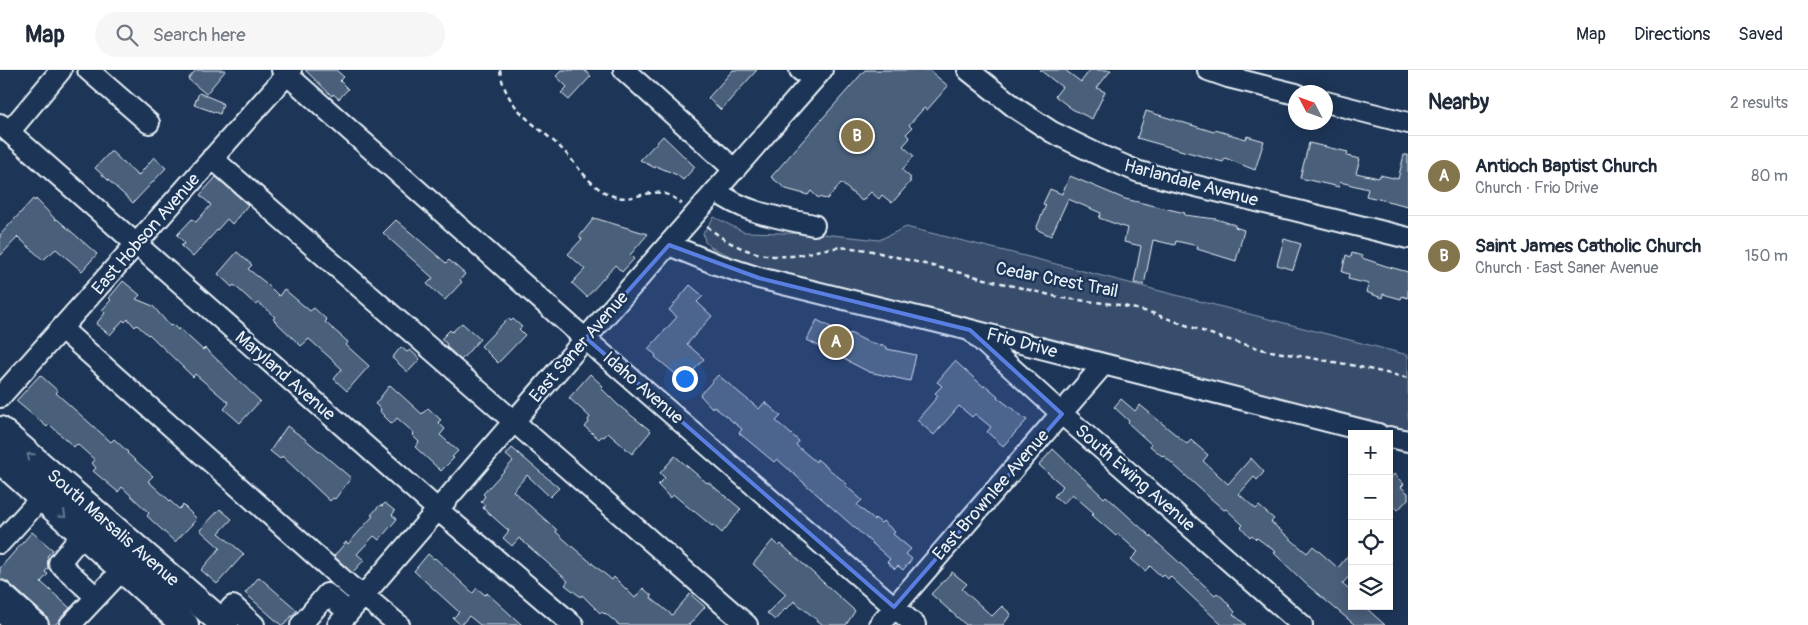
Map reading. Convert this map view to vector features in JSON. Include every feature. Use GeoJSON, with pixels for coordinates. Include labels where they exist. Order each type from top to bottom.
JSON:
{"type":"FeatureCollection","features":[{"type":"Feature","properties":{"kind":"main road","name":"South Marsalis Avenue"},"geometry":{"type":"LineString","coordinates":[[0,430],[223,623]]}},
{"type":"Feature","properties":{"kind":"main road","name":"South Marsalis Avenue"},"geometry":{"type":"LineString","coordinates":[[0,460],[186,625]]}},
{"type":"Feature","properties":{"kind":"street"},"geometry":{"type":"LineString","coordinates":[[5,128],[61,70]]}},
{"type":"Feature","properties":{"kind":"street"},"geometry":{"type":"LineString","coordinates":[[624,70],[736,170]]}},
{"type":"Feature","properties":{"kind":"street","name":"East Saner Avenue"},"geometry":{"type":"LineString","coordinates":[[343,619],[586,338],[736,170],[822,70]]}},
{"type":"Feature","properties":{"kind":"street","name":"Harlandale Avenue"},"geometry":{"type":"LineString","coordinates":[[968,70],[1052,132],[1139,172],[1408,238]]}},
{"type":"Feature","properties":{"kind":"street"},"geometry":{"type":"LineString","coordinates":[[1208,70],[1288,92]]}},
{"type":"Feature","properties":{"kind":"street"},"geometry":{"type":"LineString","coordinates":[[90,71],[149,123]]}},
{"type":"Feature","properties":{"kind":"street","name":"East Hobson Avenue"},"geometry":{"type":"LineString","coordinates":[[0,397],[136,245],[286,72]]}},
{"type":"Feature","properties":{"kind":"street","name":"Idaho Avenue"},"geometry":{"type":"LineString","coordinates":[[286,72],[586,338],[916,625]]}},
{"type":"Feature","properties":{"kind":"street"},"geometry":{"type":"LineString","coordinates":[[1333,104],[1408,123]]}},
{"type":"Feature","properties":{"kind":"street","name":"Maryland Avenue"},"geometry":{"type":"LineString","coordinates":[[5,128],[136,245],[573,625]]}},
{"type":"Feature","properties":{"kind":"street"},"geometry":{"type":"LineString","coordinates":[[212,158],[747,625]]}},
{"type":"Feature","properties":{"kind":"street"},"geometry":{"type":"LineString","coordinates":[[716,191],[730,202],[766,215],[814,225]]}},
{"type":"Feature","properties":{"kind":"street","name":"Frio Drive"},"geometry":{"type":"LineString","coordinates":[[669,245],[716,264],[759,278],[1362,430]]}},
{"type":"Feature","properties":{"kind":"street"},"geometry":{"type":"LineString","coordinates":[[62,329],[352,588],[364,595],[399,625]]}},
{"type":"Feature","properties":{"kind":"street","name":"South Ewing Avenue"},"geometry":{"type":"LineString","coordinates":[[970,330],[1062,414],[1302,625]]}},
{"type":"Feature","properties":{"kind":"street","name":"East Brownlee Avenue"},"geometry":{"type":"LineString","coordinates":[[879,625],[1103,364]]}},
{"type":"Feature","properties":{"kind":"street"},"geometry":{"type":"LineString","coordinates":[[1393,438],[1408,441]]}},
{"type":"Feature","properties":{"kind":"street"},"geometry":{"type":"LineString","coordinates":[[0,543],[42,497]]}},
{"type":"Feature","properties":{"kind":"street"},"geometry":{"type":"LineString","coordinates":[[83,534],[59,563],[96,597]]}},
{"type":"Feature","properties":{"kind":"street"},"geometry":{"type":"LineString","coordinates":[[70,625],[123,569]]}},
{"type":"Feature","properties":{"kind":"street"},"geometry":{"type":"LineString","coordinates":[[0,591],[38,625]]}},
{"type":"Feature","properties":{"kind":"street"},"geometry":{"type":"LineString","coordinates":[[301,625],[328,594],[343,619]]}},
{"type":"Feature","properties":{"kind":"street"},"geometry":{"type":"LineString","coordinates":[[223,623],[233,606],[254,625]]}},
{"type":"Feature","properties":{"kind":"street"},"geometry":{"type":"LineString","coordinates":[[0,611],[16,625]]}},
{"type":"Feature","properties":{"kind":"path"},"geometry":{"type":"LineString","coordinates":[[500,70],[508,95],[519,109],[533,125],[559,146],[597,187],[608,194],[623,198],[661,191],[675,198],[686,207]]}},
{"type":"Feature","properties":{"kind":"path","name":"Cedar Crest Trail"},"geometry":{"type":"LineString","coordinates":[[705,224],[722,239],[738,248],[787,256],[849,247],[872,251],[1062,298],[1120,305],[1152,313],[1222,338],[1266,350],[1351,365],[1408,378]]}},
{"type":"Feature","properties":{"kind":"highlighted area"},"geometry":{"type":"Polygon","coordinates":[[[669,245],[759,278],[970,330],[1062,414],[894,607],[586,338],[669,245]]]}},
{"type":"Feature","properties":{"kind":"shaded area"},"geometry":{"type":"Polygon","coordinates":[[[714,217],[744,232],[823,234],[879,240],[906,227],[1408,355],[1408,431],[768,272],[712,248],[705,242],[703,233],[714,217]]]}},
{"type":"Feature","properties":{"kind":"building"},"geometry":{"type":"Polygon","coordinates":[[[196,70],[226,70],[206,94],[188,79],[196,70]]]}},
{"type":"Feature","properties":{"kind":"building"},"geometry":{"type":"Polygon","coordinates":[[[305,70],[336,70],[344,77],[340,81],[348,89],[339,99],[333,94],[332,96],[305,70]]]}},
{"type":"Feature","properties":{"kind":"building"},"geometry":{"type":"Polygon","coordinates":[[[562,70],[584,70],[591,76],[569,100],[561,93],[567,87],[556,76],[562,70]]]}},
{"type":"Feature","properties":{"kind":"building"},"geometry":{"type":"Polygon","coordinates":[[[733,70],[757,70],[721,110],[708,98],[733,70]]]}},
{"type":"Feature","properties":{"kind":"building"},"geometry":{"type":"Polygon","coordinates":[[[865,70],[929,70],[948,86],[927,110],[924,108],[909,125],[912,128],[906,134],[910,138],[903,146],[914,156],[902,170],[911,178],[909,180],[911,181],[892,203],[882,195],[879,199],[871,192],[862,201],[841,183],[827,199],[817,197],[811,191],[808,195],[786,189],[771,177],[865,70]]]}},
{"type":"Feature","properties":{"kind":"building"},"geometry":{"type":"Polygon","coordinates":[[[1040,70],[1065,70],[1081,82],[1090,70],[1111,70],[1097,88],[1105,92],[1092,119],[1072,109],[1055,96],[1062,87],[1040,70]]]}},
{"type":"Feature","properties":{"kind":"building"},"geometry":{"type":"Polygon","coordinates":[[[199,93],[223,104],[220,114],[194,105],[199,93]]]}},
{"type":"Feature","properties":{"kind":"building"},"geometry":{"type":"Polygon","coordinates":[[[1146,111],[1214,132],[1215,130],[1246,139],[1247,136],[1264,141],[1255,170],[1225,158],[1223,162],[1137,138],[1146,111]]]}},
{"type":"Feature","properties":{"kind":"building"},"geometry":{"type":"Polygon","coordinates":[[[663,136],[695,167],[683,180],[677,175],[656,166],[655,168],[640,160],[663,136]]]}},
{"type":"Feature","properties":{"kind":"building"},"geometry":{"type":"Polygon","coordinates":[[[1309,143],[1348,152],[1347,156],[1360,159],[1356,173],[1379,178],[1380,175],[1398,179],[1404,155],[1408,155],[1408,206],[1366,196],[1368,189],[1340,182],[1339,187],[1300,178],[1309,143]]]}},
{"type":"Feature","properties":{"kind":"building"},"geometry":{"type":"Polygon","coordinates":[[[110,152],[138,176],[154,157],[166,168],[133,203],[95,168],[110,152]]]}},
{"type":"Feature","properties":{"kind":"building"},"geometry":{"type":"Polygon","coordinates":[[[1070,176],[1125,199],[1185,213],[1184,215],[1216,219],[1235,225],[1235,227],[1244,230],[1236,261],[1197,249],[1198,246],[1176,241],[1175,245],[1153,240],[1144,285],[1134,283],[1141,246],[1124,242],[1127,228],[1099,218],[1101,213],[1068,199],[1051,236],[1036,229],[1046,205],[1043,204],[1050,189],[1062,194],[1070,176]]]}},
{"type":"Feature","properties":{"kind":"building"},"geometry":{"type":"Polygon","coordinates":[[[216,177],[248,205],[232,224],[227,219],[193,257],[181,246],[185,243],[177,235],[192,219],[196,222],[211,205],[200,195],[216,177]]]}},
{"type":"Feature","properties":{"kind":"building"},"geometry":{"type":"Polygon","coordinates":[[[33,199],[35,201],[36,199],[56,220],[97,254],[82,271],[56,249],[43,260],[18,237],[0,256],[0,235],[33,199]]]}},
{"type":"Feature","properties":{"kind":"building"},"geometry":{"type":"Polygon","coordinates":[[[594,218],[648,234],[630,255],[634,259],[622,272],[615,265],[587,297],[572,283],[585,269],[568,254],[582,239],[579,237],[594,218]]]}},
{"type":"Feature","properties":{"kind":"building"},"geometry":{"type":"Polygon","coordinates":[[[396,220],[446,263],[449,260],[465,274],[460,280],[462,282],[445,300],[427,284],[433,278],[383,233],[396,220]]]}},
{"type":"Feature","properties":{"kind":"building"},"geometry":{"type":"Polygon","coordinates":[[[1284,239],[1301,244],[1293,270],[1277,265],[1284,239]]]}},
{"type":"Feature","properties":{"kind":"building"},"geometry":{"type":"Polygon","coordinates":[[[237,252],[252,265],[248,269],[279,296],[284,289],[310,311],[314,308],[327,320],[325,322],[348,342],[346,345],[369,366],[347,391],[334,379],[342,369],[328,356],[309,339],[301,346],[273,319],[275,317],[259,303],[256,305],[234,285],[232,287],[218,274],[237,252]]]}},
{"type":"Feature","properties":{"kind":"building"},"geometry":{"type":"Polygon","coordinates":[[[1352,253],[1362,256],[1362,258],[1408,272],[1408,298],[1402,296],[1401,299],[1383,294],[1382,298],[1366,292],[1369,284],[1348,279],[1349,274],[1342,272],[1346,255],[1351,257],[1352,253]]]}},
{"type":"Feature","properties":{"kind":"building"},"geometry":{"type":"Polygon","coordinates":[[[123,281],[140,295],[136,299],[153,306],[170,326],[172,324],[178,330],[179,328],[203,350],[205,348],[260,401],[240,423],[224,409],[229,403],[195,374],[193,377],[149,334],[137,325],[135,327],[128,319],[125,322],[123,320],[110,335],[96,324],[105,313],[102,310],[111,300],[109,298],[123,281]]]}},
{"type":"Feature","properties":{"kind":"building"},"geometry":{"type":"Polygon","coordinates":[[[690,285],[703,296],[697,302],[712,316],[687,344],[704,359],[684,381],[648,349],[677,317],[669,310],[690,285]]]}},
{"type":"Feature","properties":{"kind":"building"},"geometry":{"type":"Polygon","coordinates":[[[508,318],[511,321],[513,319],[522,327],[519,329],[525,335],[498,363],[481,346],[508,318]]]}},
{"type":"Feature","properties":{"kind":"building"},"geometry":{"type":"Polygon","coordinates":[[[817,320],[848,336],[850,333],[866,341],[887,347],[887,349],[916,355],[910,381],[869,372],[807,340],[817,320]]]}},
{"type":"Feature","properties":{"kind":"building"},"geometry":{"type":"Polygon","coordinates":[[[462,323],[480,339],[461,360],[441,339],[450,330],[452,332],[462,323]]]}},
{"type":"Feature","properties":{"kind":"building"},"geometry":{"type":"Polygon","coordinates":[[[401,347],[407,352],[410,350],[420,359],[408,372],[392,358],[401,347]]]}},
{"type":"Feature","properties":{"kind":"building"},"geometry":{"type":"Polygon","coordinates":[[[955,361],[984,387],[985,385],[997,397],[1027,420],[1003,446],[987,432],[991,427],[975,414],[972,417],[959,406],[934,435],[917,420],[938,396],[935,393],[942,386],[937,382],[955,361]]]}},
{"type":"Feature","properties":{"kind":"building"},"geometry":{"type":"Polygon","coordinates":[[[590,374],[603,386],[601,388],[618,405],[651,431],[632,454],[608,433],[599,439],[585,427],[590,417],[569,398],[590,374]]]}},
{"type":"Feature","properties":{"kind":"building"},"geometry":{"type":"Polygon","coordinates":[[[40,375],[58,391],[56,393],[111,442],[114,439],[153,476],[148,481],[179,509],[183,505],[197,519],[175,542],[147,516],[149,513],[122,487],[118,492],[93,471],[96,468],[92,463],[95,460],[77,444],[74,447],[49,424],[47,427],[16,401],[40,375]]]}},
{"type":"Feature","properties":{"kind":"building"},"geometry":{"type":"Polygon","coordinates":[[[718,375],[759,409],[765,402],[781,416],[776,421],[799,441],[796,445],[816,462],[817,459],[847,484],[845,485],[862,500],[857,505],[874,520],[875,518],[881,523],[883,521],[895,532],[893,534],[911,549],[906,554],[912,559],[903,570],[898,566],[895,569],[887,562],[890,559],[777,459],[774,462],[739,433],[742,429],[713,406],[712,408],[700,395],[718,375]]]}},
{"type":"Feature","properties":{"kind":"building"},"geometry":{"type":"Polygon","coordinates":[[[390,385],[422,414],[428,408],[441,420],[438,422],[445,429],[440,435],[458,451],[441,471],[415,447],[419,442],[412,435],[414,433],[397,418],[392,424],[375,404],[390,385]]]}},
{"type":"Feature","properties":{"kind":"building"},"geometry":{"type":"Polygon","coordinates":[[[1121,399],[1135,411],[1140,405],[1187,444],[1191,440],[1208,455],[1203,461],[1228,484],[1251,458],[1264,472],[1257,480],[1254,477],[1239,494],[1256,509],[1259,506],[1274,519],[1271,522],[1307,553],[1313,546],[1338,568],[1348,555],[1348,577],[1342,584],[1348,589],[1348,610],[1368,610],[1385,625],[1355,625],[1306,584],[1274,553],[1276,552],[1252,535],[1250,537],[1241,527],[1243,525],[1163,455],[1150,446],[1151,444],[1114,407],[1121,399]]]}},
{"type":"Feature","properties":{"kind":"building"},"geometry":{"type":"Polygon","coordinates":[[[287,426],[351,478],[335,499],[333,498],[330,501],[282,456],[280,459],[270,451],[287,426]]]}},
{"type":"Feature","properties":{"kind":"building"},"geometry":{"type":"Polygon","coordinates":[[[512,448],[559,488],[550,497],[527,475],[513,491],[557,530],[556,532],[575,549],[612,580],[614,577],[635,598],[643,588],[652,596],[651,598],[672,615],[690,594],[705,607],[689,625],[619,625],[605,613],[600,613],[582,595],[581,597],[565,585],[568,581],[519,538],[512,546],[503,538],[509,531],[483,508],[485,505],[481,502],[485,496],[483,494],[513,461],[506,455],[512,448]]]}},
{"type":"Feature","properties":{"kind":"building"},"geometry":{"type":"Polygon","coordinates":[[[1053,449],[1104,498],[1106,496],[1215,595],[1217,593],[1223,598],[1235,612],[1233,614],[1246,625],[1222,625],[1170,576],[1168,579],[1163,574],[1161,576],[1150,566],[1145,571],[1131,559],[1138,552],[1092,515],[1094,513],[1072,494],[1063,504],[1054,496],[1063,486],[1039,465],[1053,449]]]}},
{"type":"Feature","properties":{"kind":"building"},"geometry":{"type":"Polygon","coordinates":[[[675,456],[741,509],[722,533],[674,495],[670,498],[658,485],[665,478],[660,473],[675,456]]]}},
{"type":"Feature","properties":{"kind":"building"},"geometry":{"type":"Polygon","coordinates":[[[1394,474],[1404,484],[1401,487],[1408,493],[1408,499],[1398,510],[1393,506],[1394,474]]]}},
{"type":"Feature","properties":{"kind":"building"},"geometry":{"type":"Polygon","coordinates":[[[385,503],[395,511],[392,515],[397,519],[379,540],[374,536],[357,554],[364,560],[352,573],[334,556],[346,542],[348,544],[373,516],[371,515],[380,505],[382,506],[385,503]]]}},
{"type":"Feature","properties":{"kind":"building"},"geometry":{"type":"Polygon","coordinates":[[[220,509],[232,519],[219,533],[244,554],[217,584],[201,570],[220,548],[200,530],[220,509]]]}},
{"type":"Feature","properties":{"kind":"building"},"geometry":{"type":"Polygon","coordinates":[[[32,532],[53,550],[47,556],[48,568],[45,572],[48,574],[41,582],[70,608],[55,625],[50,625],[46,616],[8,582],[0,579],[0,568],[32,532]]]}},
{"type":"Feature","properties":{"kind":"building"},"geometry":{"type":"Polygon","coordinates":[[[773,540],[779,546],[781,544],[855,611],[846,625],[823,625],[794,601],[775,620],[767,613],[786,594],[753,564],[773,540]]]}},
{"type":"Feature","properties":{"kind":"building"},"geometry":{"type":"Polygon","coordinates":[[[428,554],[435,558],[473,593],[477,588],[485,595],[487,593],[522,625],[480,625],[469,616],[461,625],[453,618],[459,612],[414,571],[428,554]]]}},
{"type":"Feature","properties":{"kind":"building"},"geometry":{"type":"Polygon","coordinates":[[[952,572],[967,584],[962,589],[992,616],[1002,606],[1011,614],[1003,625],[966,625],[931,594],[952,572]]]}},
{"type":"Feature","properties":{"kind":"building"},"geometry":{"type":"Polygon","coordinates":[[[259,577],[297,610],[284,625],[281,625],[245,593],[259,577]]]}},
{"type":"Feature","properties":{"kind":"place","name":"Saint James Catholic Church"},"geometry":{"type":"Point","coordinates":[857,136]}},
{"type":"Feature","properties":{"kind":"place","name":"Antioch Baptist Church"},"geometry":{"type":"Point","coordinates":[836,342]}}]}
